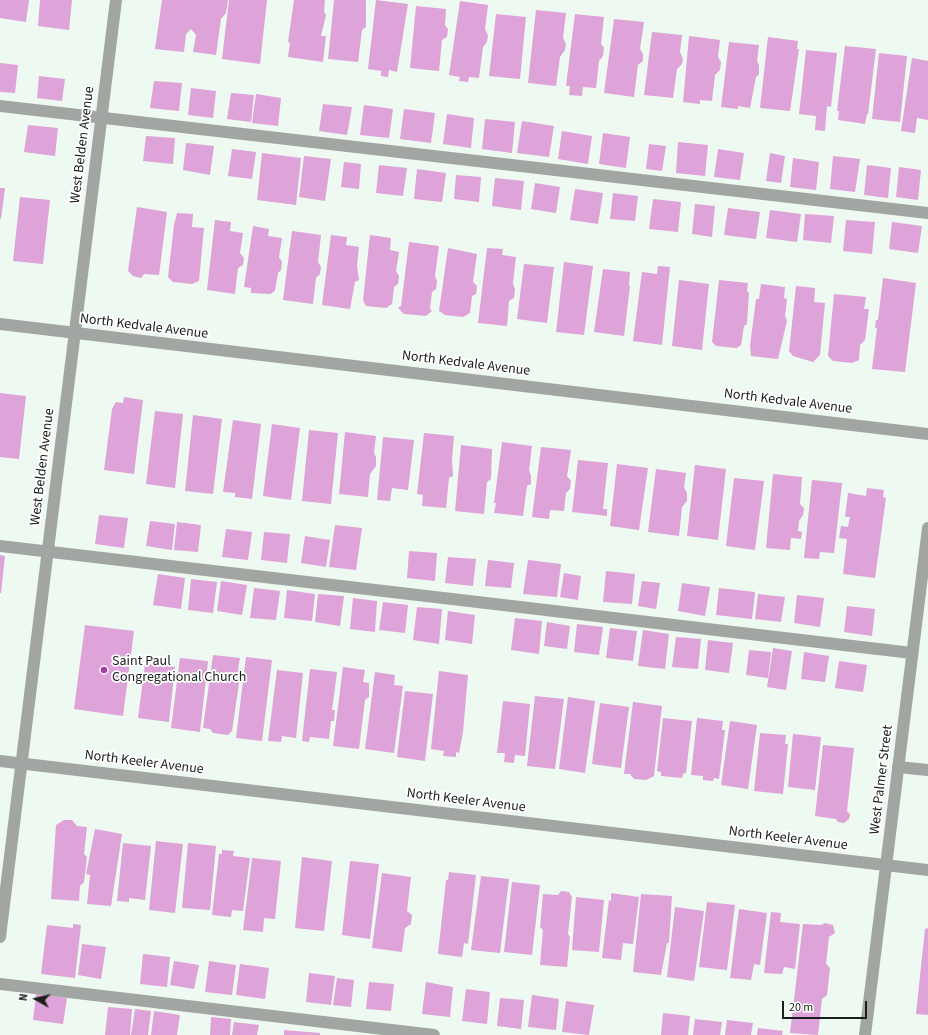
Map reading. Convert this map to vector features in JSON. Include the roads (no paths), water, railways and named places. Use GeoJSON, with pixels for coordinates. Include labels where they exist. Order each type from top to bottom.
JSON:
{"type":"FeatureCollection","features":[{"type":"Feature","properties":{"kind":"street","name":"West Belden Avenue"},"geometry":{"type":"LineString","coordinates":[[0,937],[116,0]]}},
{"type":"Feature","properties":{"kind":"street"},"geometry":{"type":"LineString","coordinates":[[0,106],[928,213]]}},
{"type":"Feature","properties":{"kind":"street","name":"North Kedvale Avenue"},"geometry":{"type":"LineString","coordinates":[[0,324],[928,434]]}},
{"type":"Feature","properties":{"kind":"street","name":"West Palmer Street"},"geometry":{"type":"LineString","coordinates":[[865,1035],[928,528]]}},
{"type":"Feature","properties":{"kind":"street"},"geometry":{"type":"LineString","coordinates":[[0,546],[912,653]]}},
{"type":"Feature","properties":{"kind":"street","name":"North Keeler Avenue"},"geometry":{"type":"LineString","coordinates":[[0,761],[928,870]]}},
{"type":"Feature","properties":{"kind":"street"},"geometry":{"type":"LineString","coordinates":[[898,767],[928,770]]}},
{"type":"Feature","properties":{"kind":"street"},"geometry":{"type":"LineString","coordinates":[[0,984],[434,1035]]}},
{"type":"Feature","properties":{"kind":"place","name":"Saint Paul Congregational Church"},"geometry":{"type":"Point","coordinates":[104,670]}}]}
